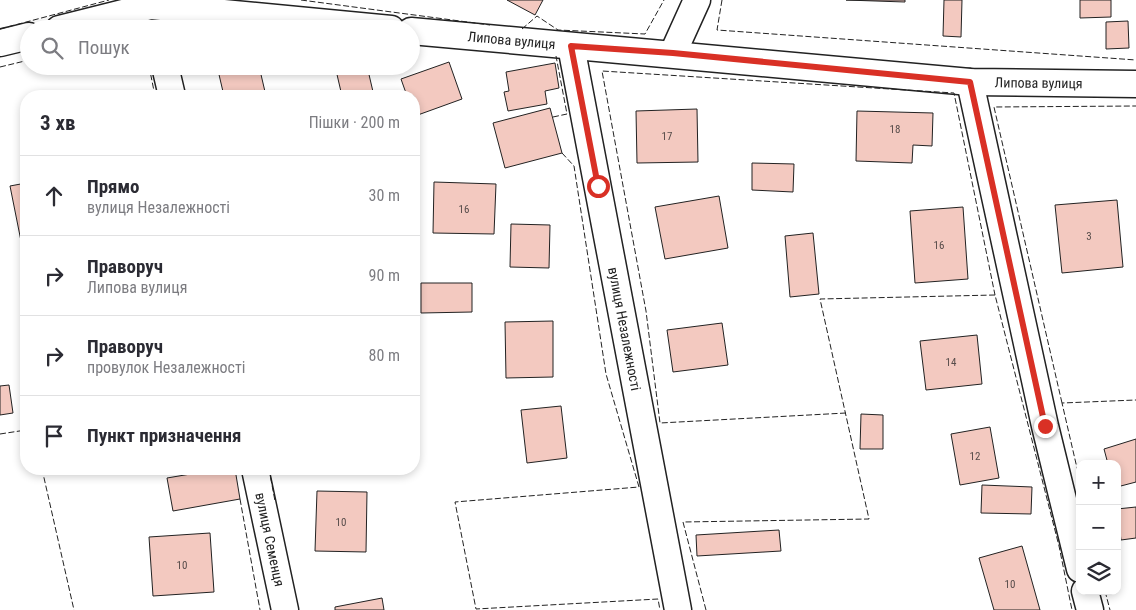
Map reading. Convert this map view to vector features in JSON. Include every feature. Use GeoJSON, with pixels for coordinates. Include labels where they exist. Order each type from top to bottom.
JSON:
{"type":"FeatureCollection","features":[{"type":"Feature","properties":{"kind":"street"},"geometry":{"type":"LineString","coordinates":[[673,53],[697,0]]}},
{"type":"Feature","properties":{"kind":"street"},"geometry":{"type":"LineString","coordinates":[[109,20],[153,12],[265,20]]}},
{"type":"Feature","properties":{"kind":"street","name":"Липова вулиця"},"geometry":{"type":"LineString","coordinates":[[420,32],[571,46],[673,53],[970,82],[1136,84]]}},
{"type":"Feature","properties":{"kind":"street"},"geometry":{"type":"LineString","coordinates":[[0,43],[20,38]]}},
{"type":"Feature","properties":{"kind":"street","name":"вулиця Незалежності"},"geometry":{"type":"LineString","coordinates":[[571,46],[678,610]]}},
{"type":"Feature","properties":{"kind":"street"},"geometry":{"type":"LineString","coordinates":[[167,75],[171,90]]}},
{"type":"Feature","properties":{"kind":"street"},"geometry":{"type":"LineString","coordinates":[[970,82],[1045,426],[1076,553]]}},
{"type":"Feature","properties":{"kind":"street","name":"вулиця Семенця"},"geometry":{"type":"LineString","coordinates":[[256,475],[285,610]]}},
{"type":"Feature","properties":{"kind":"street"},"geometry":{"type":"LineString","coordinates":[[1086,595],[1090,610]]}},
{"type":"Feature","properties":{"kind":"building"},"geometry":{"type":"Polygon","coordinates":[[[507,0],[543,0],[535,15],[507,0]]]}},
{"type":"Feature","properties":{"kind":"building"},"geometry":{"type":"Polygon","coordinates":[[[846,0],[905,0],[905,2],[846,0]]]}},
{"type":"Feature","properties":{"kind":"building"},"geometry":{"type":"Polygon","coordinates":[[[944,0],[962,0],[961,37],[943,36],[944,0]]]}},
{"type":"Feature","properties":{"kind":"building"},"geometry":{"type":"Polygon","coordinates":[[[1080,0],[1111,0],[1111,17],[1080,18],[1080,0]]]}},
{"type":"Feature","properties":{"kind":"building"},"geometry":{"type":"Polygon","coordinates":[[[1128,21],[1129,48],[1106,49],[1106,22],[1128,21]]]}},
{"type":"Feature","properties":{"kind":"building"},"geometry":{"type":"Polygon","coordinates":[[[449,62],[462,99],[420,114],[420,90],[405,90],[401,79],[412,75],[420,75],[420,72],[449,62]]]}},
{"type":"Feature","properties":{"kind":"building"},"geometry":{"type":"Polygon","coordinates":[[[555,63],[559,88],[545,91],[547,104],[508,111],[504,92],[509,91],[506,72],[555,63]]]}},
{"type":"Feature","properties":{"kind":"building"},"geometry":{"type":"Polygon","coordinates":[[[219,75],[261,75],[265,90],[223,90],[219,75]]]}},
{"type":"Feature","properties":{"kind":"building"},"geometry":{"type":"Polygon","coordinates":[[[337,75],[369,75],[373,90],[341,90],[337,75]]]}},
{"type":"Feature","properties":{"kind":"building"},"geometry":{"type":"Polygon","coordinates":[[[550,108],[562,153],[505,168],[493,123],[550,108]]]}},
{"type":"Feature","properties":{"kind":"building"},"geometry":{"type":"Polygon","coordinates":[[[697,109],[698,162],[637,163],[636,111],[697,109]]]}},
{"type":"Feature","properties":{"kind":"building"},"geometry":{"type":"Polygon","coordinates":[[[857,111],[933,113],[932,146],[913,145],[912,163],[856,161],[857,111]]]}},
{"type":"Feature","properties":{"kind":"building"},"geometry":{"type":"Polygon","coordinates":[[[752,163],[794,164],[793,192],[752,190],[752,163]]]}},
{"type":"Feature","properties":{"kind":"building"},"geometry":{"type":"Polygon","coordinates":[[[434,182],[496,184],[494,234],[433,233],[434,182]]]}},
{"type":"Feature","properties":{"kind":"building"},"geometry":{"type":"Polygon","coordinates":[[[20,184],[20,236],[10,186],[20,184]]]}},
{"type":"Feature","properties":{"kind":"building"},"geometry":{"type":"Polygon","coordinates":[[[719,196],[728,248],[665,259],[655,207],[719,196]]]}},
{"type":"Feature","properties":{"kind":"building"},"geometry":{"type":"Polygon","coordinates":[[[1117,200],[1123,267],[1062,273],[1055,205],[1117,200]]]}},
{"type":"Feature","properties":{"kind":"building"},"geometry":{"type":"Polygon","coordinates":[[[963,207],[968,279],[915,283],[910,211],[963,207]]]}},
{"type":"Feature","properties":{"kind":"building"},"geometry":{"type":"Polygon","coordinates":[[[511,224],[550,225],[549,268],[510,267],[511,224]]]}},
{"type":"Feature","properties":{"kind":"building"},"geometry":{"type":"Polygon","coordinates":[[[813,233],[819,294],[790,297],[785,236],[813,233]]]}},
{"type":"Feature","properties":{"kind":"building"},"geometry":{"type":"Polygon","coordinates":[[[421,283],[472,283],[472,312],[421,313],[421,283]]]}},
{"type":"Feature","properties":{"kind":"building"},"geometry":{"type":"Polygon","coordinates":[[[553,321],[553,377],[506,378],[505,322],[553,321]]]}},
{"type":"Feature","properties":{"kind":"building"},"geometry":{"type":"Polygon","coordinates":[[[722,323],[728,365],[673,372],[667,330],[722,323]]]}},
{"type":"Feature","properties":{"kind":"building"},"geometry":{"type":"Polygon","coordinates":[[[977,335],[982,384],[926,390],[920,341],[977,335]]]}},
{"type":"Feature","properties":{"kind":"building"},"geometry":{"type":"Polygon","coordinates":[[[9,385],[13,413],[0,415],[0,386],[9,385]]]}},
{"type":"Feature","properties":{"kind":"building"},"geometry":{"type":"Polygon","coordinates":[[[561,406],[567,458],[527,463],[521,410],[561,406]]]}},
{"type":"Feature","properties":{"kind":"building"},"geometry":{"type":"Polygon","coordinates":[[[861,414],[883,415],[883,449],[860,449],[861,414]]]}},
{"type":"Feature","properties":{"kind":"building"},"geometry":{"type":"Polygon","coordinates":[[[990,427],[999,478],[960,485],[951,434],[990,427]]]}},
{"type":"Feature","properties":{"kind":"building"},"geometry":{"type":"Polygon","coordinates":[[[1136,439],[1136,482],[1121,486],[1121,460],[1107,460],[1104,449],[1136,439]]]}},
{"type":"Feature","properties":{"kind":"building"},"geometry":{"type":"Polygon","coordinates":[[[185,475],[236,475],[240,499],[173,511],[167,478],[185,475]]]}},
{"type":"Feature","properties":{"kind":"building"},"geometry":{"type":"Polygon","coordinates":[[[982,485],[1032,487],[1031,514],[981,513],[982,485]]]}},
{"type":"Feature","properties":{"kind":"building"},"geometry":{"type":"Polygon","coordinates":[[[317,491],[367,492],[366,552],[315,551],[317,491]]]}},
{"type":"Feature","properties":{"kind":"building"},"geometry":{"type":"Polygon","coordinates":[[[1136,507],[1136,538],[1121,540],[1121,509],[1136,507]]]}},
{"type":"Feature","properties":{"kind":"building"},"geometry":{"type":"Polygon","coordinates":[[[779,530],[781,551],[697,556],[696,535],[779,530]]]}},
{"type":"Feature","properties":{"kind":"building"},"geometry":{"type":"Polygon","coordinates":[[[210,533],[214,592],[153,596],[149,537],[210,533]]]}},
{"type":"Feature","properties":{"kind":"building"},"geometry":{"type":"Polygon","coordinates":[[[1022,546],[1040,610],[994,610],[979,558],[1022,546]]]}},
{"type":"Feature","properties":{"kind":"building"},"geometry":{"type":"Polygon","coordinates":[[[382,598],[384,610],[335,610],[335,607],[382,598]]]}},
{"type":"Feature","properties":{"kind":"fence"},"geometry":{"type":"LineString","coordinates":[[34,20],[109,0]]}},
{"type":"Feature","properties":{"kind":"fence"},"geometry":{"type":"LineString","coordinates":[[301,0],[490,25]]}},
{"type":"Feature","properties":{"kind":"fence"},"geometry":{"type":"LineString","coordinates":[[522,29],[537,16],[558,30],[645,34],[664,0]]}},
{"type":"Feature","properties":{"kind":"fence"},"geometry":{"type":"LineString","coordinates":[[722,0],[717,30],[1136,60]]}},
{"type":"Feature","properties":{"kind":"fence"},"geometry":{"type":"LineString","coordinates":[[0,29],[20,24]]}},
{"type":"Feature","properties":{"kind":"fence"},"geometry":{"type":"LineString","coordinates":[[553,117],[567,114],[556,56]]}},
{"type":"Feature","properties":{"kind":"fence"},"geometry":{"type":"LineString","coordinates":[[0,67],[20,62]]}},
{"type":"Feature","properties":{"kind":"fence"},"geometry":{"type":"LineString","coordinates":[[846,413],[660,423],[646,311],[602,71],[954,93],[995,295]]}},
{"type":"Feature","properties":{"kind":"fence"},"geometry":{"type":"LineString","coordinates":[[151,75],[154,90]]}},
{"type":"Feature","properties":{"kind":"fence"},"geometry":{"type":"LineString","coordinates":[[1062,403],[994,107],[1136,106]]}},
{"type":"Feature","properties":{"kind":"fence"},"geometry":{"type":"LineString","coordinates":[[562,153],[574,166],[606,374],[639,487],[455,502],[476,609],[658,599],[660,610]]}},
{"type":"Feature","properties":{"kind":"fence"},"geometry":{"type":"LineString","coordinates":[[706,610],[683,522],[869,519],[820,299],[995,295],[1059,546],[1072,610]]}},
{"type":"Feature","properties":{"kind":"fence"},"geometry":{"type":"LineString","coordinates":[[1076,464],[1062,403],[1136,400]]}},
{"type":"Feature","properties":{"kind":"fence"},"geometry":{"type":"LineString","coordinates":[[0,434],[20,431]]}},
{"type":"Feature","properties":{"kind":"fence"},"geometry":{"type":"LineString","coordinates":[[43,475],[74,610]]}},
{"type":"Feature","properties":{"kind":"fence"},"geometry":{"type":"LineString","coordinates":[[270,475],[275,501]]}},
{"type":"Feature","properties":{"kind":"fence"},"geometry":{"type":"LineString","coordinates":[[240,499],[260,610]]}},
{"type":"Feature","properties":{"kind":"fence"},"geometry":{"type":"LineString","coordinates":[[1106,595],[1110,610]]}},
{"type":"Feature","properties":{"kind":"route"},"geometry":{"type":"LineString","coordinates":[[598,186],[571,46],[673,53],[970,82],[1045,426]]}}]}
